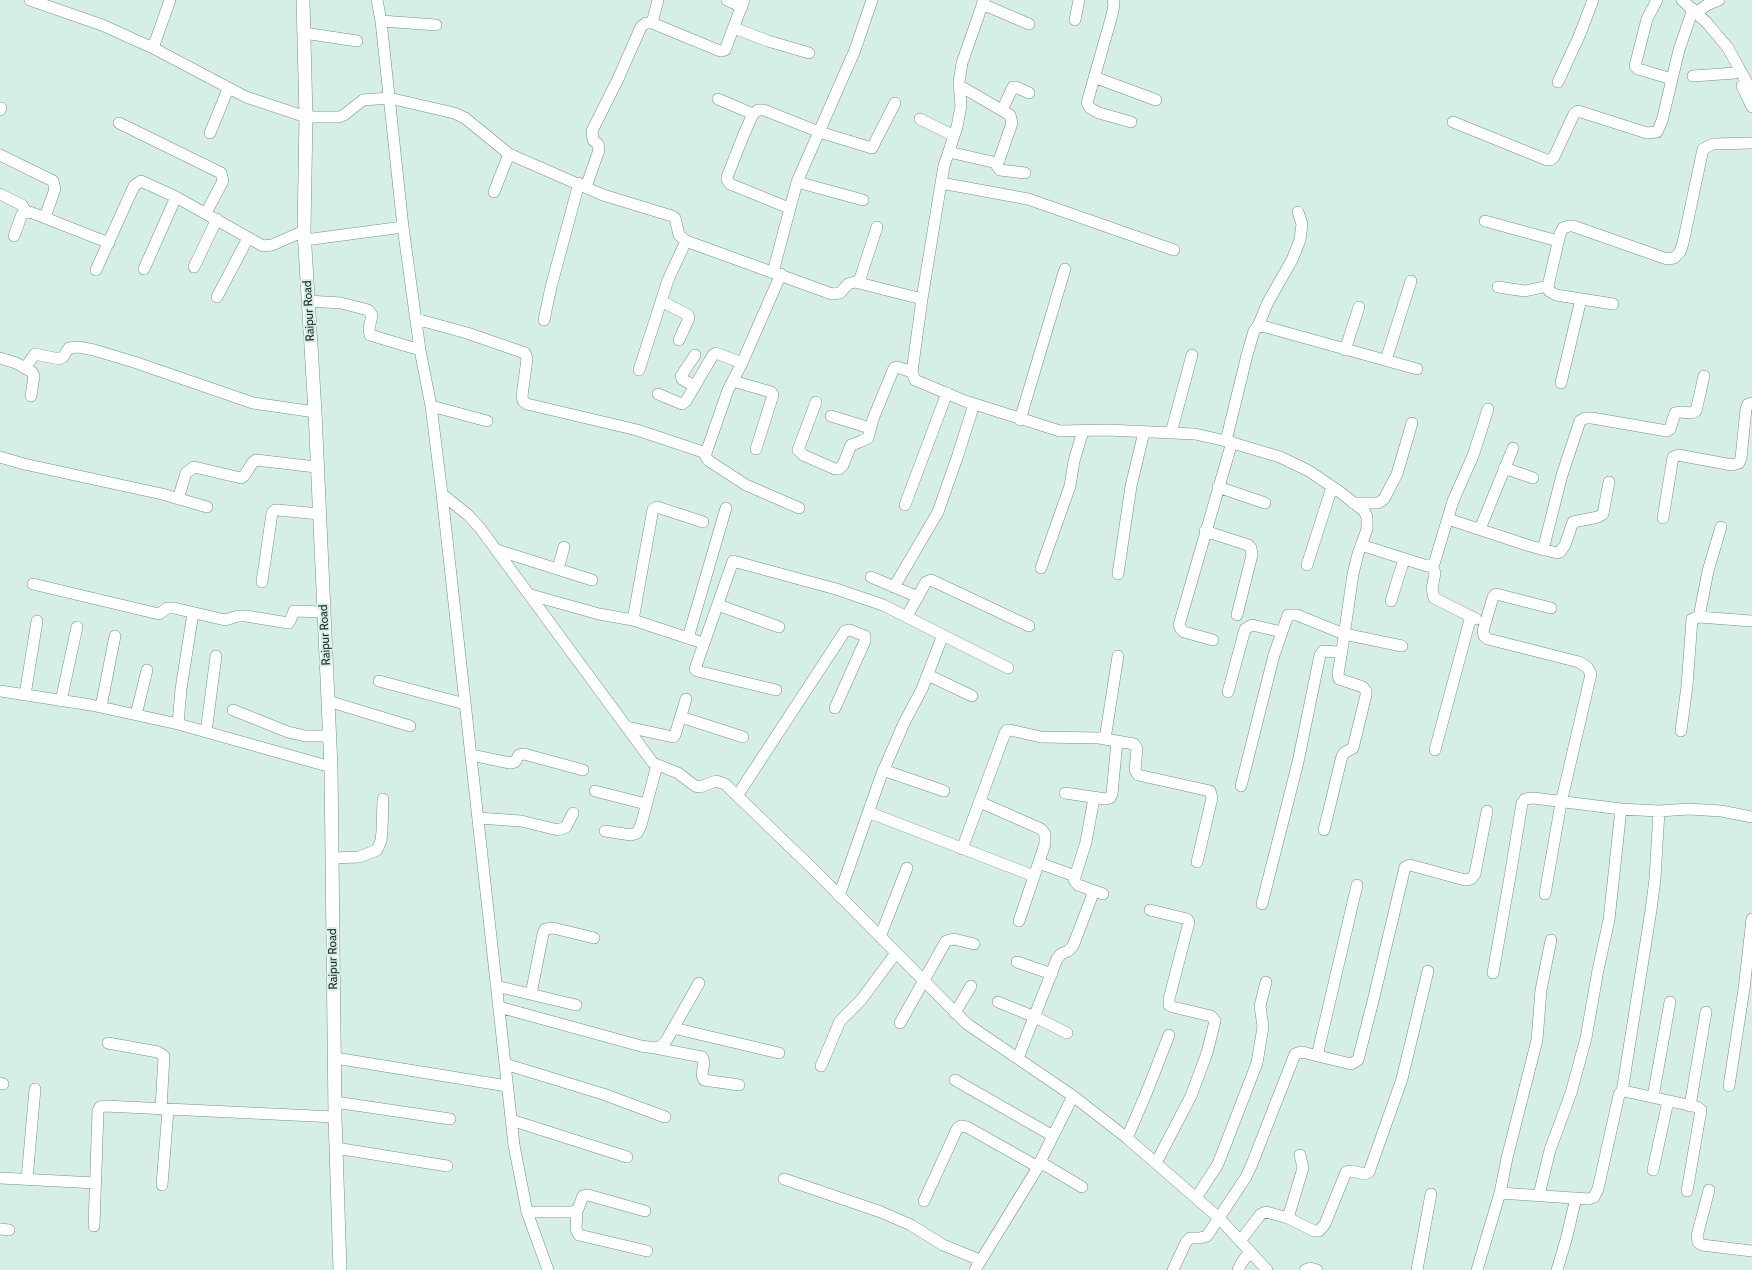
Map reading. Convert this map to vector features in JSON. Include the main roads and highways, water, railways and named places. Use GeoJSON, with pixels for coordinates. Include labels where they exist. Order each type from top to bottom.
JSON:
{"type":"FeatureCollection","features":[{"type":"Feature","properties":{"kind":"main road","name":"Raipur Road"},"geometry":{"type":"LineString","coordinates":[[303,0],[306,117],[304,235],[315,412],[316,467],[330,736],[335,1102],[340,1270]]}}]}
